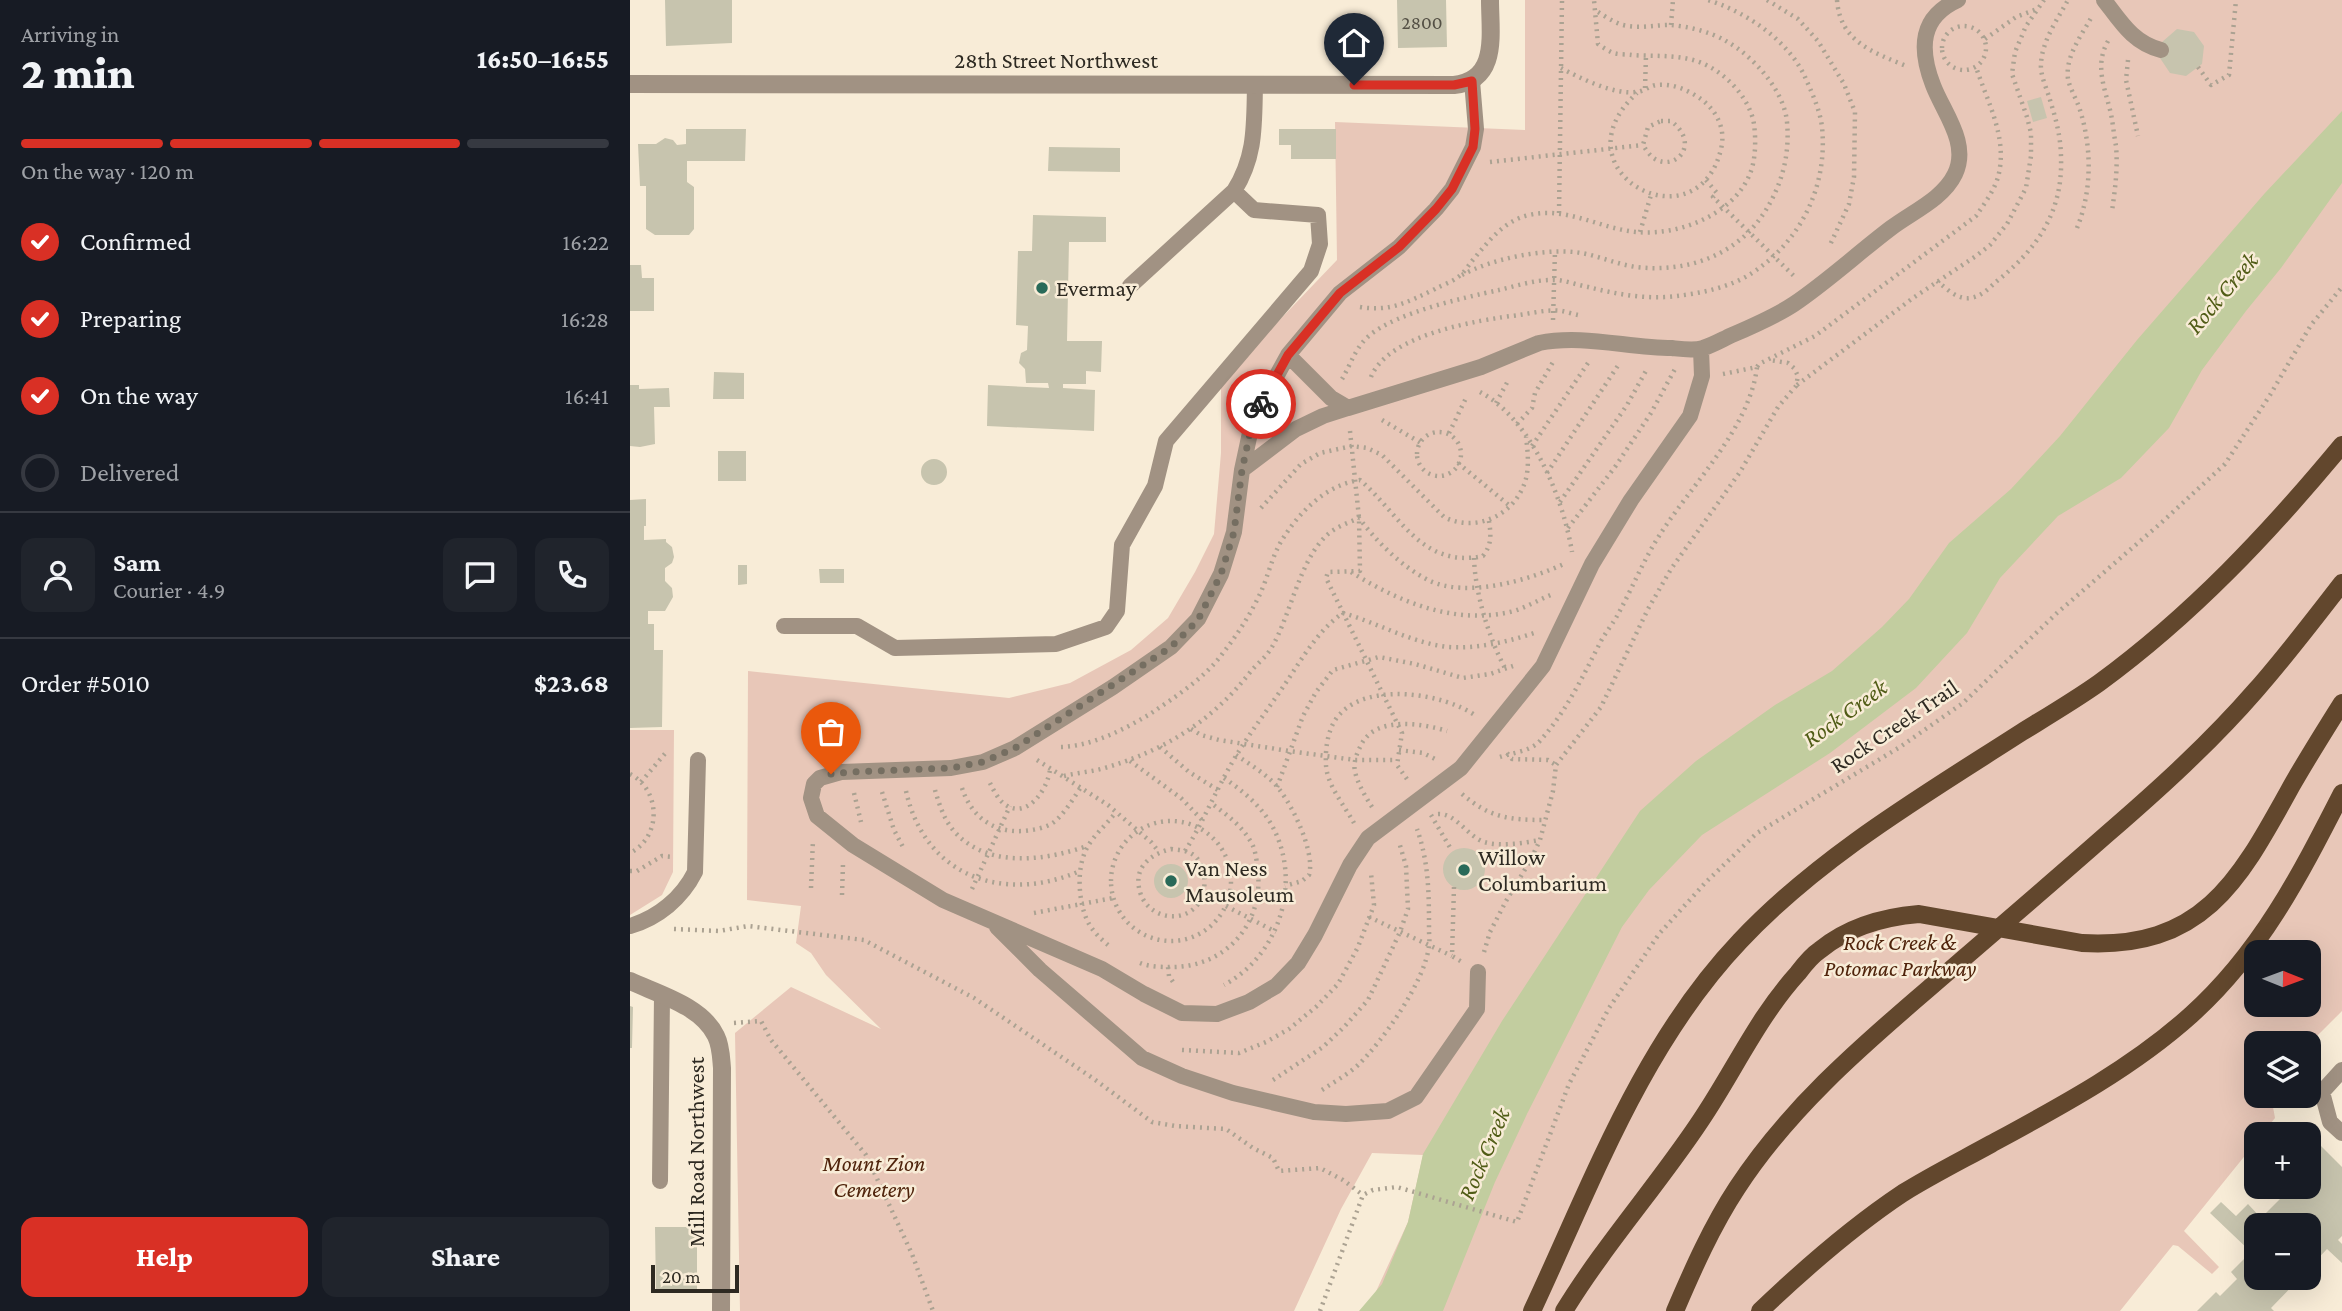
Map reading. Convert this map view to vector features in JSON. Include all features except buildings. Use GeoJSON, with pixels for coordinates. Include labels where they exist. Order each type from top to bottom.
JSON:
{"type":"FeatureCollection","features":[{"type":"Feature","properties":{"kind":"main road"},"geometry":{"type":"LineString","coordinates":[[1532,1311],[1634,1095],[1668,1036],[1738,943],[1780,901],[1885,820],[2097,684],[2143,649],[2196,605],[2258,543],[2342,445]]}},
{"type":"Feature","properties":{"kind":"main road"},"geometry":{"type":"LineString","coordinates":[[1675,1311],[1710,1234],[1737,1188],[1767,1146],[1803,1106],[1881,1029],[2117,825],[2212,737],[2256,691],[2342,583]]}},
{"type":"Feature","properties":{"kind":"main road"},"geometry":{"type":"LineString","coordinates":[[1564,1311],[1612,1239],[1702,1119],[1777,996],[1818,951],[1862,926],[1897,916],[1935,915],[2082,943],[2123,943],[2166,932],[2204,911],[2219,898],[2249,862],[2342,703]]}},
{"type":"Feature","properties":{"kind":"main road"},"geometry":{"type":"LineString","coordinates":[[1760,1311],[1856,1226],[1904,1193],[2087,1090],[2157,1044],[2193,1013],[2242,961],[2273,920],[2296,883],[2342,793]]}},
{"type":"Feature","properties":{"kind":"street"},"geometry":{"type":"LineString","coordinates":[[1476,79],[1489,54],[1490,0]]}},
{"type":"Feature","properties":{"kind":"street","name":"28th Street Northwest"},"geometry":{"type":"LineString","coordinates":[[630,84],[1454,85],[1476,79]]}},
{"type":"Feature","properties":{"kind":"street"},"geometry":{"type":"LineString","coordinates":[[630,981],[696,1012],[713,1030]]}},
{"type":"Feature","properties":{"kind":"street","name":"Mill Road Northwest"},"geometry":{"type":"LineString","coordinates":[[713,1030],[722,1068],[721,1311]]}},
{"type":"Feature","properties":{"kind":"lane"},"geometry":{"type":"LineString","coordinates":[[1242,470],[1296,429],[1323,416],[1471,371],[1539,343],[1556,340],[1701,349],[1793,305],[1945,188],[1956,173],[1959,147],[1951,120],[1930,75],[1924,45],[1931,19],[1946,5],[1958,0]]}},
{"type":"Feature","properties":{"kind":"lane"},"geometry":{"type":"LineString","coordinates":[[2101,4],[2137,40],[2161,50]]}},
{"type":"Feature","properties":{"kind":"lane"},"geometry":{"type":"LineString","coordinates":[[1476,79],[1473,147],[1452,189],[1399,247],[1340,293],[1288,355],[1253,419],[1242,470],[1234,532],[1221,574],[1198,620],[1171,647],[1113,687],[1030,738],[983,762],[958,767],[850,772],[820,778],[814,784],[811,798],[817,816],[872,857],[943,900],[1102,969],[1144,995],[1182,1013],[1217,1014],[1248,1002],[1276,986],[1298,963],[1350,865],[1368,838],[1461,768],[1524,690],[1549,654],[1592,564],[1631,500],[1690,416],[1702,376],[1701,349]]}},
{"type":"Feature","properties":{"kind":"lane"},"geometry":{"type":"LineString","coordinates":[[1130,286],[1234,191],[1245,174],[1253,148],[1255,85]]}},
{"type":"Feature","properties":{"kind":"lane"},"geometry":{"type":"LineString","coordinates":[[784,626],[857,626],[895,648],[1056,644],[1106,627],[1117,611],[1122,545],[1155,486],[1166,441],[1311,271],[1320,244],[1318,215],[1254,210],[1234,191]]}},
{"type":"Feature","properties":{"kind":"lane"},"geometry":{"type":"LineString","coordinates":[[1288,355],[1331,398],[1358,405]]}},
{"type":"Feature","properties":{"kind":"lane"},"geometry":{"type":"LineString","coordinates":[[630,926],[648,921],[687,888],[695,872],[698,760]]}},
{"type":"Feature","properties":{"kind":"lane"},"geometry":{"type":"LineString","coordinates":[[990,921],[1040,970],[1142,1058],[1182,1076],[1245,1096],[1314,1112],[1346,1115],[1388,1111],[1416,1097],[1477,1009],[1478,972]]}},
{"type":"Feature","properties":{"kind":"lane"},"geometry":{"type":"LineString","coordinates":[[660,1181],[662,996]]}},
{"type":"Feature","properties":{"kind":"lane"},"geometry":{"type":"LineString","coordinates":[[2342,1070],[2322,1092],[2330,1122],[2342,1132]]}},
{"type":"Feature","properties":{"kind":"path"},"geometry":{"type":"LineString","coordinates":[[1559,213],[1562,0]]}},
{"type":"Feature","properties":{"kind":"path"},"geometry":{"type":"LineString","coordinates":[[1459,277],[1500,229],[1528,215],[1559,213],[1640,232],[1658,232],[1683,227],[1706,218],[1734,197],[1749,176],[1755,154],[1754,124],[1751,113],[1732,83],[1711,67],[1683,57],[1613,53],[1598,44],[1594,0]]}},
{"type":"Feature","properties":{"kind":"path"},"geometry":{"type":"LineString","coordinates":[[1671,25],[1673,0]]}},
{"type":"Feature","properties":{"kind":"path"},"geometry":{"type":"LineString","coordinates":[[1331,398],[1360,344],[1371,334],[1396,321],[1462,298],[1553,279],[1616,294],[1675,296],[1710,290],[1733,282],[1752,273],[1786,244],[1809,212],[1822,158],[1820,120],[1814,97],[1792,55],[1754,21],[1729,7],[1709,0]]}},
{"type":"Feature","properties":{"kind":"path"},"geometry":{"type":"LineString","coordinates":[[1768,0],[1798,19],[1818,41],[1844,84],[1855,112],[1854,177],[1849,204],[1833,242],[1825,253]]}},
{"type":"Feature","properties":{"kind":"path"},"geometry":{"type":"LineString","coordinates":[[1837,0],[1838,13],[1853,40],[1861,46],[1930,75]]}},
{"type":"Feature","properties":{"kind":"path"},"geometry":{"type":"LineString","coordinates":[[1369,917],[1452,956],[1478,972],[1490,932],[1540,841],[1553,791],[1556,765],[1601,708],[1648,609],[1671,569],[1740,472],[1778,407],[1796,386],[1990,245],[2021,201],[2029,167],[2031,133],[2012,74],[2015,52],[2025,26],[2044,0]]}},
{"type":"Feature","properties":{"kind":"path"},"geometry":{"type":"LineString","coordinates":[[1937,281],[1949,291],[1968,299],[1982,294],[2035,245],[2050,218],[2059,191],[2061,158],[2058,129],[2040,67],[2043,50],[2068,0]]}},
{"type":"Feature","properties":{"kind":"path"},"geometry":{"type":"LineString","coordinates":[[2198,67],[2211,85],[2229,75],[2236,0]]}},
{"type":"Feature","properties":{"kind":"path"},"geometry":{"type":"LineString","coordinates":[[2077,228],[2088,192],[2088,159],[2080,110],[2068,79],[2070,57],[2101,4]]}},
{"type":"Feature","properties":{"kind":"path"},"geometry":{"type":"LineString","coordinates":[[1985,39],[2016,17],[2038,8]]}},
{"type":"Feature","properties":{"kind":"path"},"geometry":{"type":"LineString","coordinates":[[1340,293],[1351,306],[1399,307],[1483,264],[1544,251],[1577,252],[1636,267],[1672,268],[1703,262],[1737,244],[1750,232],[1775,196],[1784,170],[1788,143],[1787,119],[1776,87],[1754,62],[1726,40],[1692,28],[1621,24],[1594,9]]}},
{"type":"Feature","properties":{"kind":"path"},"geometry":{"type":"LineString","coordinates":[[2112,211],[2116,148],[2100,63],[2111,34],[2122,23]]}},
{"type":"Feature","properties":{"kind":"path"},"geometry":{"type":"LineString","coordinates":[[1954,28],[1973,28],[1985,39],[1984,54],[1976,67],[1952,68],[1942,54],[1942,43],[1954,28]]}},
{"type":"Feature","properties":{"kind":"path"},"geometry":{"type":"LineString","coordinates":[[2137,40],[2126,66],[2126,80],[2138,136]]}},
{"type":"Feature","properties":{"kind":"path"},"geometry":{"type":"LineString","coordinates":[[1645,88],[1646,55]]}},
{"type":"Feature","properties":{"kind":"path"},"geometry":{"type":"LineString","coordinates":[[1561,68],[1606,88],[1637,93]]}},
{"type":"Feature","properties":{"kind":"path"},"geometry":{"type":"LineString","coordinates":[[1657,85],[1683,88],[1713,109],[1719,119],[1722,145],[1712,174],[1682,195],[1651,195],[1637,189],[1614,164],[1611,134],[1615,120],[1626,103],[1637,93],[1657,85]]}},
{"type":"Feature","properties":{"kind":"path"},"geometry":{"type":"LineString","coordinates":[[1661,121],[1671,121],[1680,128],[1685,138],[1685,147],[1678,158],[1666,162],[1655,159],[1643,145],[1648,127],[1661,121]]}},
{"type":"Feature","properties":{"kind":"path"},"geometry":{"type":"LineString","coordinates":[[1465,165],[1643,145]]}},
{"type":"Feature","properties":{"kind":"path"},"geometry":{"type":"LineString","coordinates":[[1706,180],[1717,192],[1713,197],[1799,281],[1792,286]]}},
{"type":"Feature","properties":{"kind":"path"},"geometry":{"type":"LineString","coordinates":[[1640,232],[1651,195]]}},
{"type":"Feature","properties":{"kind":"path"},"geometry":{"type":"LineString","coordinates":[[1517,424],[1532,408],[1535,393],[1559,348],[1553,311],[1555,251]]}},
{"type":"Feature","properties":{"kind":"path","name":"Rock Creek Trail"},"geometry":{"type":"LineString","coordinates":[[1363,1195],[1373,1190],[1397,1187],[1517,1222],[1569,1084],[1609,1008],[1659,934],[1706,882],[1757,833],[1900,747],[1963,703],[2057,613],[2225,464],[2311,325],[2342,287]]}},
{"type":"Feature","properties":{"kind":"path"},"geometry":{"type":"LineString","coordinates":[[1411,784],[1401,771],[1398,760],[1402,733],[1326,578],[1328,572],[1360,571],[1359,518],[1352,446],[1358,405],[1374,370],[1388,355],[1434,334],[1484,319],[1553,311],[1588,318]]}},
{"type":"Feature","properties":{"kind":"path"},"geometry":{"type":"LineString","coordinates":[[1532,446],[1601,342]]}},
{"type":"Feature","properties":{"kind":"path"},"geometry":{"type":"LineString","coordinates":[[1546,474],[1614,373],[1629,345]]}},
{"type":"Feature","properties":{"kind":"path"},"geometry":{"type":"LineString","coordinates":[[1559,503],[1627,405],[1658,348]]}},
{"type":"Feature","properties":{"kind":"path"},"geometry":{"type":"LineString","coordinates":[[1568,528],[1615,467],[1651,413],[1684,349]]}},
{"type":"Feature","properties":{"kind":"path"},"geometry":{"type":"LineString","coordinates":[[1491,763],[1536,745],[1576,692],[1659,536],[1725,443],[1740,417],[1755,382],[1759,364],[1770,360],[1788,363],[1798,376],[1796,386]]}},
{"type":"Feature","properties":{"kind":"path"},"geometry":{"type":"LineString","coordinates":[[1702,376],[1757,368]]}},
{"type":"Feature","properties":{"kind":"path"},"geometry":{"type":"LineString","coordinates":[[1359,518],[1387,549],[1429,580],[1441,584],[1477,588],[1523,579],[1573,560],[1568,528],[1559,503],[1532,446],[1508,413],[1488,396],[1471,387],[1449,433]]}},
{"type":"Feature","properties":{"kind":"path"},"geometry":{"type":"LineString","coordinates":[[1358,405],[1421,443]]}},
{"type":"Feature","properties":{"kind":"path"},"geometry":{"type":"LineString","coordinates":[[1449,433],[1461,446],[1458,463],[1440,475],[1426,472],[1417,460],[1421,443],[1432,434],[1449,433]]}},
{"type":"Feature","properties":{"kind":"path"},"geometry":{"type":"LineString","coordinates":[[1234,532],[1248,525],[1268,498],[1301,464],[1320,453],[1352,446],[1367,448],[1382,455],[1444,517],[1454,522],[1469,524],[1489,521],[1510,506],[1522,489],[1528,463],[1526,437]]}},
{"type":"Feature","properties":{"kind":"path"},"geometry":{"type":"LineString","coordinates":[[1458,463],[1510,506]]}},
{"type":"Feature","properties":{"kind":"path"},"geometry":{"type":"LineString","coordinates":[[1159,852],[1116,813],[1033,756],[1030,738],[1063,747],[1094,742],[1135,723],[1173,699],[1202,675],[1221,656],[1259,596],[1282,541],[1307,508],[1326,491],[1360,480],[1374,492],[1405,529],[1426,546],[1441,554],[1466,559],[1483,556],[1489,548],[1489,521]]}},
{"type":"Feature","properties":{"kind":"path"},"geometry":{"type":"LineString","coordinates":[[1064,776],[1098,770],[1129,760],[1160,747],[1203,722],[1240,686],[1271,649],[1310,558],[1326,536],[1359,518]]}},
{"type":"Feature","properties":{"kind":"path"},"geometry":{"type":"LineString","coordinates":[[1474,558],[1477,588],[1494,643],[1505,669],[1524,690]]}},
{"type":"Feature","properties":{"kind":"path"},"geometry":{"type":"LineString","coordinates":[[1350,572],[1407,602],[1449,614],[1485,616],[1515,610],[1572,588],[1573,601]]}},
{"type":"Feature","properties":{"kind":"path"},"geometry":{"type":"LineString","coordinates":[[1343,613],[1379,627],[1447,647],[1511,640],[1562,625]]}},
{"type":"Feature","properties":{"kind":"path"},"geometry":{"type":"LineString","coordinates":[[1185,852],[1200,828],[1236,755],[1307,651],[1331,621],[1343,613]]}},
{"type":"Feature","properties":{"kind":"path"},"geometry":{"type":"LineString","coordinates":[[1277,787],[1289,751],[1315,692],[1333,670],[1379,657],[1463,678],[1490,674],[1549,654]]}},
{"type":"Feature","properties":{"kind":"path"},"geometry":{"type":"LineString","coordinates":[[1368,838],[1360,832],[1334,789],[1326,768],[1329,734],[1341,712],[1359,700],[1383,696],[1425,696],[1457,704],[1502,737],[1512,759],[1548,760],[1556,765]]}},
{"type":"Feature","properties":{"kind":"path"},"geometry":{"type":"LineString","coordinates":[[1372,808],[1359,785],[1355,770],[1355,760],[1364,738],[1375,729],[1398,724],[1435,727],[1447,732]]}},
{"type":"Feature","properties":{"kind":"path"},"geometry":{"type":"LineString","coordinates":[[1191,729],[1219,740],[1326,757],[1398,760]]}},
{"type":"Feature","properties":{"kind":"path"},"geometry":{"type":"LineString","coordinates":[[1160,747],[1189,772],[1218,790]]}},
{"type":"Feature","properties":{"kind":"path"},"geometry":{"type":"LineString","coordinates":[[640,782],[667,750]]}},
{"type":"Feature","properties":{"kind":"path"},"geometry":{"type":"LineString","coordinates":[[1399,750],[1423,753],[1437,760]]}},
{"type":"Feature","properties":{"kind":"path"},"geometry":{"type":"LineString","coordinates":[[1236,755],[1277,787],[1305,839],[1311,870],[1309,875],[1303,881],[1285,887]]}},
{"type":"Feature","properties":{"kind":"path"},"geometry":{"type":"LineString","coordinates":[[1129,760],[1181,798],[1203,821]]}},
{"type":"Feature","properties":{"kind":"path"},"geometry":{"type":"LineString","coordinates":[[983,762],[990,783],[1001,801],[1010,806],[1024,807],[1035,802],[1049,779],[1050,768]]}},
{"type":"Feature","properties":{"kind":"path"},"geometry":{"type":"LineString","coordinates":[[958,767],[966,802],[978,817],[992,827],[1010,832],[1035,830],[1053,823],[1081,787]]}},
{"type":"Feature","properties":{"kind":"path"},"geometry":{"type":"LineString","coordinates":[[931,769],[942,811],[954,831],[989,854],[1004,859],[1024,859],[1088,846]]}},
{"type":"Feature","properties":{"kind":"path"},"geometry":{"type":"LineString","coordinates":[[901,770],[917,823],[932,848],[954,866],[977,878],[1005,886],[1047,883],[1080,871]]}},
{"type":"Feature","properties":{"kind":"path"},"geometry":{"type":"LineString","coordinates":[[879,771],[884,800],[894,830],[905,850]]}},
{"type":"Feature","properties":{"kind":"path"},"geometry":{"type":"LineString","coordinates":[[850,772],[857,810],[872,857]]}},
{"type":"Feature","properties":{"kind":"path"},"geometry":{"type":"LineString","coordinates":[[630,774],[640,782],[652,799],[654,813],[652,828],[645,841],[630,853]]}},
{"type":"Feature","properties":{"kind":"path"},"geometry":{"type":"LineString","coordinates":[[1220,987],[1236,978],[1254,961],[1276,932],[1285,887],[1285,866],[1278,837],[1254,801],[1224,778]]}},
{"type":"Feature","properties":{"kind":"path"},"geometry":{"type":"LineString","coordinates":[[1454,804],[1468,787]]}},
{"type":"Feature","properties":{"kind":"path"},"geometry":{"type":"LineString","coordinates":[[1461,794],[1490,814],[1510,820],[1545,820]]}},
{"type":"Feature","properties":{"kind":"path"},"geometry":{"type":"LineString","coordinates":[[1135,960],[1145,965],[1191,967],[1217,957],[1235,941],[1251,919],[1260,890],[1253,846],[1234,820],[1211,803]]}},
{"type":"Feature","properties":{"kind":"path"},"geometry":{"type":"LineString","coordinates":[[962,909],[1010,806]]}},
{"type":"Feature","properties":{"kind":"path"},"geometry":{"type":"LineString","coordinates":[[811,888],[815,808]]}},
{"type":"Feature","properties":{"kind":"path"},"geometry":{"type":"LineString","coordinates":[[1115,951],[1092,928],[1083,904],[1080,871],[1088,846],[1116,813]]}},
{"type":"Feature","properties":{"kind":"path"},"geometry":{"type":"LineString","coordinates":[[1452,851],[1430,814],[1446,813],[1484,841],[1504,844],[1540,841]]}},
{"type":"Feature","properties":{"kind":"path"},"geometry":{"type":"LineString","coordinates":[[1245,1096],[1288,1072],[1322,1047],[1368,1000],[1408,909],[1406,866],[1391,820]]}},
{"type":"Feature","properties":{"kind":"path"},"geometry":{"type":"LineString","coordinates":[[1181,821],[1200,828],[1216,844],[1230,868],[1231,888],[1226,906],[1218,919],[1206,930],[1191,937],[1159,941],[1142,936],[1123,921],[1113,898],[1112,871],[1118,853],[1137,830],[1149,823],[1181,821]]}},
{"type":"Feature","properties":{"kind":"path"},"geometry":{"type":"LineString","coordinates":[[1290,1107],[1314,1095],[1357,1065],[1400,1013],[1425,963],[1429,946],[1428,875],[1425,852],[1417,828]]}},
{"type":"Feature","properties":{"kind":"path"},"geometry":{"type":"LineString","coordinates":[[1171,849],[1196,856],[1203,871],[1203,892],[1198,904],[1174,917],[1155,913],[1145,904],[1139,890],[1137,880],[1141,867],[1159,852],[1171,849]]}},
{"type":"Feature","properties":{"kind":"path"},"geometry":{"type":"LineString","coordinates":[[630,871],[636,871],[662,856],[695,857]]}},
{"type":"Feature","properties":{"kind":"path"},"geometry":{"type":"LineString","coordinates":[[1452,956],[1454,887]]}},
{"type":"Feature","properties":{"kind":"path"},"geometry":{"type":"LineString","coordinates":[[1033,913],[1113,898]]}},
{"type":"Feature","properties":{"kind":"path"},"geometry":{"type":"LineString","coordinates":[[1226,906],[1276,932]]}},
{"type":"Feature","properties":{"kind":"path"},"geometry":{"type":"LineString","coordinates":[[648,921],[671,929],[719,931],[748,926],[864,940],[974,998],[1094,1079],[1152,1122],[1226,1129],[1253,1148],[1273,1157],[1279,1171],[1320,1168],[1343,1180],[1363,1195],[1320,1311]]}},
{"type":"Feature","properties":{"kind":"path"},"geometry":{"type":"LineString","coordinates":[[1168,967],[1169,976],[1175,985],[1182,987]]}},
{"type":"Feature","properties":{"kind":"path"},"geometry":{"type":"LineString","coordinates":[[713,1030],[761,1021],[771,1040],[866,1155],[912,1254],[933,1311]]}},
{"type":"Feature","properties":{"kind":"green space"},"geometry":{"type":"Polygon","coordinates":[[[1525,0],[2342,0],[2342,1011],[2321,1032],[2244,1031],[2244,1108],[2273,1108],[2275,1118],[2272,1122],[2244,1122],[2244,1157],[2184,1231],[2219,1267],[2212,1274],[2178,1246],[2173,1245],[2120,1311],[1367,1311],[1408,1222],[1423,1155],[1372,1153],[1341,1209],[1294,1311],[740,1311],[735,1033],[791,987],[881,1029],[826,975],[811,953],[796,943],[801,906],[747,900],[748,671],[1009,698],[1070,683],[1131,650],[1168,618],[1214,534],[1221,453],[1221,381],[1337,260],[1335,122],[1525,130],[1525,0]]]}},
{"type":"Feature","properties":{"kind":"green space"},"geometry":{"type":"Polygon","coordinates":[[[630,730],[674,730],[673,872],[662,895],[630,915],[630,730]]]}},
{"type":"Feature","properties":{"kind":"water","name":"Rock Creek"},"geometry":{"type":"Polygon","coordinates":[[[2342,111],[2342,183],[2281,268],[2202,370],[2169,428],[2121,478],[2058,516],[2000,578],[1967,633],[1916,688],[1830,753],[1702,835],[1649,890],[1622,927],[1527,1114],[1495,1182],[1443,1311],[1359,1311],[1382,1284],[1408,1222],[1423,1154],[1502,1021],[1640,811],[1696,761],[1775,705],[1832,671],[1882,627],[1909,599],[1949,543],[2011,489],[2060,436],[2137,340],[2265,193],[2342,111]]]}},
{"type":"Feature","properties":{"kind":"way so far"},"geometry":{"type":"LineString","coordinates":[[831,774],[951,768],[983,762],[1015,748],[1171,647],[1198,620],[1221,574],[1234,532],[1242,470],[1253,419],[1261,404]]}},
{"type":"Feature","properties":{"kind":"place","name":"Evermay"},"geometry":{"type":"Point","coordinates":[1042,288]}},
{"type":"Feature","properties":{"kind":"place","name":"Willow Columbarium"},"geometry":{"type":"Point","coordinates":[1464,870]}},
{"type":"Feature","properties":{"kind":"place","name":"Van Ness Mausoleum"},"geometry":{"type":"Point","coordinates":[1171,881]}},
{"type":"Feature","properties":{"kind":"route"},"geometry":{"type":"LineString","coordinates":[[1261,404],[1288,355],[1340,293],[1399,247],[1436,209],[1452,189],[1473,147],[1475,129],[1472,81],[1454,85],[1354,85]]}},
{"type":"Feature","properties":{"kind":"park label","name":"Rock Creek & Potomac Parkway"},"geometry":{"type":"Point","coordinates":[1900,955]}},
{"type":"Feature","properties":{"kind":"park label","name":"Mount Zion Cemetery"},"geometry":{"type":"Point","coordinates":[874,1176]}}]}
